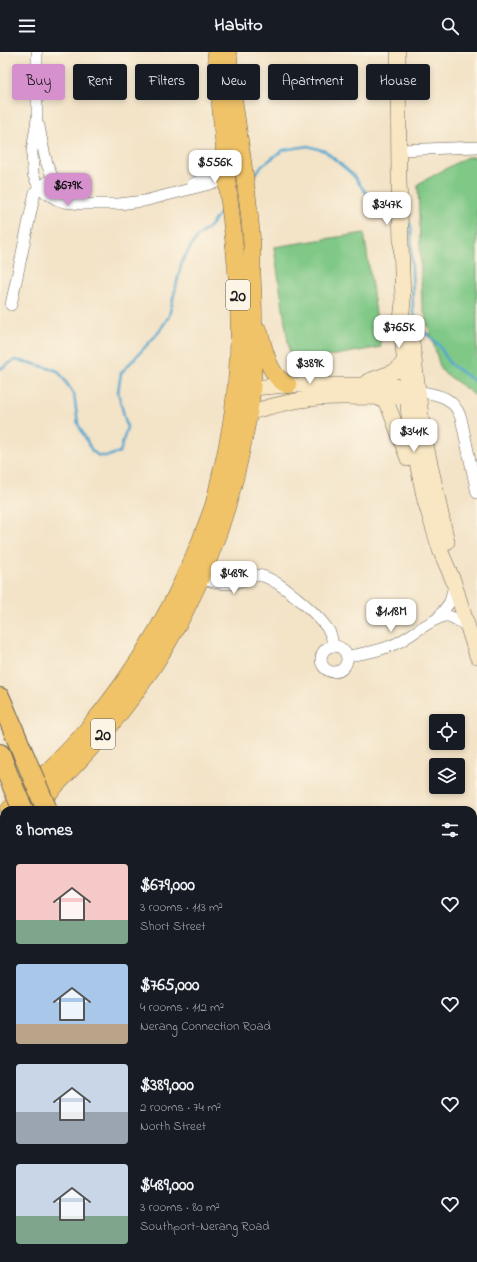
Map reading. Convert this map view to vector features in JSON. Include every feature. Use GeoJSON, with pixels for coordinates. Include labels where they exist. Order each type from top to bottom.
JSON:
{"type":"FeatureCollection","features":[{"type":"Feature","properties":{"kind":"highway"},"geometry":{"type":"LineString","coordinates":[[0,698],[45,806]]}},
{"type":"Feature","properties":{"kind":"highway"},"geometry":{"type":"LineString","coordinates":[[0,754],[21,806]]}},
{"type":"Feature","properties":{"kind":"main road","name":"20"},"geometry":{"type":"LineString","coordinates":[[36,806],[78,763],[116,717],[136,692],[164,649],[194,575],[213,508],[227,448],[240,413],[236,254],[227,178],[216,52]]}},
{"type":"Feature","properties":{"kind":"main road","name":"20"},"geometry":{"type":"LineString","coordinates":[[228,52],[252,246],[254,318],[252,388]]}},
{"type":"Feature","properties":{"kind":"main road"},"geometry":{"type":"LineString","coordinates":[[398,52],[403,302],[400,320],[404,363],[429,462],[452,566],[454,582]]}},
{"type":"Feature","properties":{"kind":"main road"},"geometry":{"type":"LineString","coordinates":[[227,178],[234,172],[235,167],[237,125]]}},
{"type":"Feature","properties":{"kind":"main road"},"geometry":{"type":"LineString","coordinates":[[403,302],[409,319],[412,442],[424,501]]}},
{"type":"Feature","properties":{"kind":"main road"},"geometry":{"type":"LineString","coordinates":[[254,318],[271,368],[276,377],[288,386]]}},
{"type":"Feature","properties":{"kind":"main road"},"geometry":{"type":"LineString","coordinates":[[354,385],[390,374],[404,363]]}},
{"type":"Feature","properties":{"kind":"main road"},"geometry":{"type":"LineString","coordinates":[[390,385],[410,391],[378,398],[319,398],[240,413],[242,396],[252,388],[288,386],[390,385]]}},
{"type":"Feature","properties":{"kind":"main road"},"geometry":{"type":"LineString","coordinates":[[378,398],[385,402],[389,408],[424,501],[440,550],[454,582],[477,656]]}},
{"type":"Feature","properties":{"kind":"main road","name":"20"},"geometry":{"type":"LineString","coordinates":[[13,806],[82,736],[116,693],[151,641],[176,596],[194,575]]}},
{"type":"Feature","properties":{"kind":"street"},"geometry":{"type":"LineString","coordinates":[[37,52],[38,119],[48,167],[53,178],[64,191],[83,201],[102,204]]}},
{"type":"Feature","properties":{"kind":"street"},"geometry":{"type":"LineString","coordinates":[[38,119],[32,151],[33,174],[40,187],[51,196],[64,202],[82,204],[119,204],[144,201],[221,181],[227,178]]}},
{"type":"Feature","properties":{"kind":"street"},"geometry":{"type":"LineString","coordinates":[[399,150],[477,147]]}},
{"type":"Feature","properties":{"kind":"street"},"geometry":{"type":"LineString","coordinates":[[178,191],[196,182],[216,168],[222,160],[225,152]]}},
{"type":"Feature","properties":{"kind":"street"},"geometry":{"type":"LineString","coordinates":[[11,305],[35,192],[53,178]]}},
{"type":"Feature","properties":{"kind":"street"},"geometry":{"type":"LineString","coordinates":[[410,391],[448,399],[456,407],[461,418],[477,493]]}},
{"type":"Feature","properties":{"kind":"street"},"geometry":{"type":"LineString","coordinates":[[194,575],[223,584],[239,582],[251,575],[259,574],[271,579],[293,594],[325,625],[330,633],[333,646]]}},
{"type":"Feature","properties":{"kind":"street"},"geometry":{"type":"LineString","coordinates":[[437,619],[450,602],[454,582]]}},
{"type":"Feature","properties":{"kind":"street"},"geometry":{"type":"LineString","coordinates":[[348,656],[378,650],[399,642],[437,619],[448,616],[467,626]]}},
{"type":"Feature","properties":{"kind":"street"},"geometry":{"type":"LineString","coordinates":[[333,646],[345,650],[348,656],[346,666],[338,672],[331,672],[324,668],[321,662],[322,654],[326,649],[333,646]]}},
{"type":"Feature","properties":{"kind":"green space"},"geometry":{"type":"Polygon","coordinates":[[[467,157],[477,157],[477,397],[441,370],[422,304],[418,184],[467,157]]]}},
{"type":"Feature","properties":{"kind":"green space"},"geometry":{"type":"Polygon","coordinates":[[[364,233],[381,347],[291,363],[274,247],[364,233]]]}},
{"type":"Feature","properties":{"kind":"waterway"},"geometry":{"type":"LineString","coordinates":[[253,176],[263,165],[283,150],[308,146],[325,151],[353,175],[374,204],[389,211]]}},
{"type":"Feature","properties":{"kind":"waterway"},"geometry":{"type":"LineString","coordinates":[[0,369],[15,360],[58,371],[74,394],[78,424],[92,451],[99,456],[108,456],[120,452],[127,427],[118,392],[121,373],[159,332],[169,316],[182,261],[197,237],[210,226],[222,210]]}},
{"type":"Feature","properties":{"kind":"waterway"},"geometry":{"type":"LineString","coordinates":[[408,219],[411,226],[413,312],[419,327],[439,345],[450,364],[477,383]]}}]}
